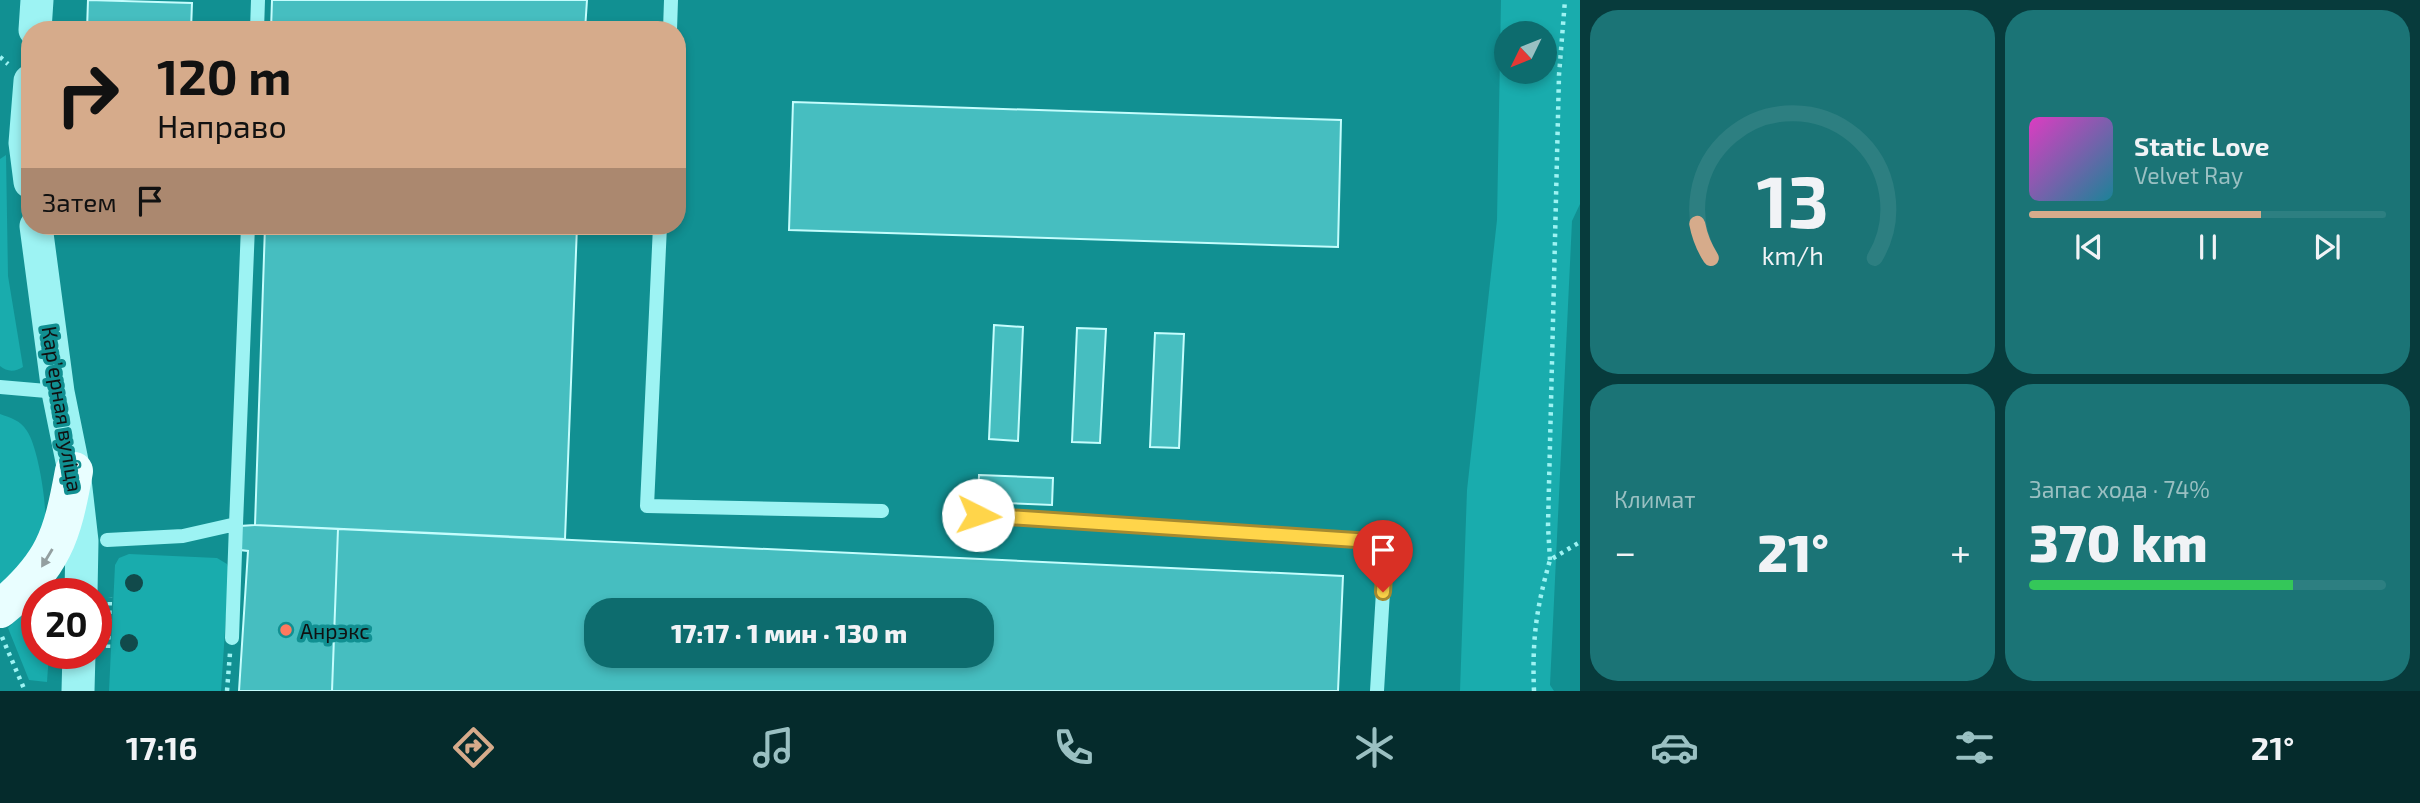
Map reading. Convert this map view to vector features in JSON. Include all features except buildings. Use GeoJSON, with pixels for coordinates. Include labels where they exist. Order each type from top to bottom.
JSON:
{"type":"FeatureCollection","features":[{"type":"Feature","properties":{"kind":"main road"},"geometry":{"type":"LineString","coordinates":[[0,609],[37,574],[51,552],[64,523],[74,471]]}},
{"type":"Feature","properties":{"kind":"street"},"geometry":{"type":"LineString","coordinates":[[36,21],[37,0]]}},
{"type":"Feature","properties":{"kind":"street","name":"Карʼерная вуліца"},"geometry":{"type":"LineString","coordinates":[[37,235],[58,392],[74,471],[82,541],[81,578]]}},
{"type":"Feature","properties":{"kind":"street"},"geometry":{"type":"LineString","coordinates":[[78,691],[79,669]]}},
{"type":"Feature","properties":{"kind":"lane"},"geometry":{"type":"LineString","coordinates":[[257,21],[258,0]]}},
{"type":"Feature","properties":{"kind":"lane"},"geometry":{"type":"LineString","coordinates":[[670,21],[671,0]]}},
{"type":"Feature","properties":{"kind":"lane"},"geometry":{"type":"LineString","coordinates":[[232,638],[248,235]]}},
{"type":"Feature","properties":{"kind":"lane"},"geometry":{"type":"LineString","coordinates":[[660,235],[647,506],[882,511]]}},
{"type":"Feature","properties":{"kind":"lane"},"geometry":{"type":"LineString","coordinates":[[0,387],[58,392]]}},
{"type":"Feature","properties":{"kind":"lane"},"geometry":{"type":"LineString","coordinates":[[978,515],[1386,542],[1377,691]]}},
{"type":"Feature","properties":{"kind":"lane"},"geometry":{"type":"LineString","coordinates":[[107,540],[183,536],[236,524]]}},
{"type":"Feature","properties":{"kind":"path"},"geometry":{"type":"LineString","coordinates":[[1534,691],[1532,644],[1538,600],[1550,560],[1548,512],[1559,75],[1566,0]]}},
{"type":"Feature","properties":{"kind":"path"},"geometry":{"type":"LineString","coordinates":[[1550,560],[1580,542]]}},
{"type":"Feature","properties":{"kind":"path"},"geometry":{"type":"LineString","coordinates":[[0,634],[25,691]]}},
{"type":"Feature","properties":{"kind":"path"},"geometry":{"type":"LineString","coordinates":[[228,691],[232,638]]}},
{"type":"Feature","properties":{"kind":"shaded area"},"geometry":{"type":"Polygon","coordinates":[[[1501,0],[1580,0],[1580,204],[1572,221],[1550,685],[1554,691],[1460,691],[1467,490],[1497,220],[1499,84],[1558,84],[1558,21],[1501,21],[1501,0]]]}},
{"type":"Feature","properties":{"kind":"shaded area"},"geometry":{"type":"Polygon","coordinates":[[[6,155],[8,276],[23,367],[11,371],[0,366],[0,159],[6,155]]]}},
{"type":"Feature","properties":{"kind":"shaded area"},"geometry":{"type":"Polygon","coordinates":[[[0,414],[21,424],[31,440],[36,453],[46,519],[40,548],[0,593],[0,414]]]}},
{"type":"Feature","properties":{"kind":"shaded area"},"geometry":{"type":"Polygon","coordinates":[[[129,554],[217,558],[227,564],[229,570],[221,691],[109,691],[115,565],[119,558],[129,554]]]}},
{"type":"Feature","properties":{"kind":"shaded area"},"geometry":{"type":"Polygon","coordinates":[[[21,615],[21,660],[8,628],[21,615]]]}},
{"type":"Feature","properties":{"kind":"shaded area"},"geometry":{"type":"Polygon","coordinates":[[[25,669],[48,669],[47,682],[29,680],[25,669]]]}},
{"type":"Feature","properties":{"kind":"place","name":"Анрэкс"},"geometry":{"type":"Point","coordinates":[286,630]}},
{"type":"Feature","properties":{"kind":"route"},"geometry":{"type":"LineString","coordinates":[[978,515],[1386,542],[1383,592]]}}]}
